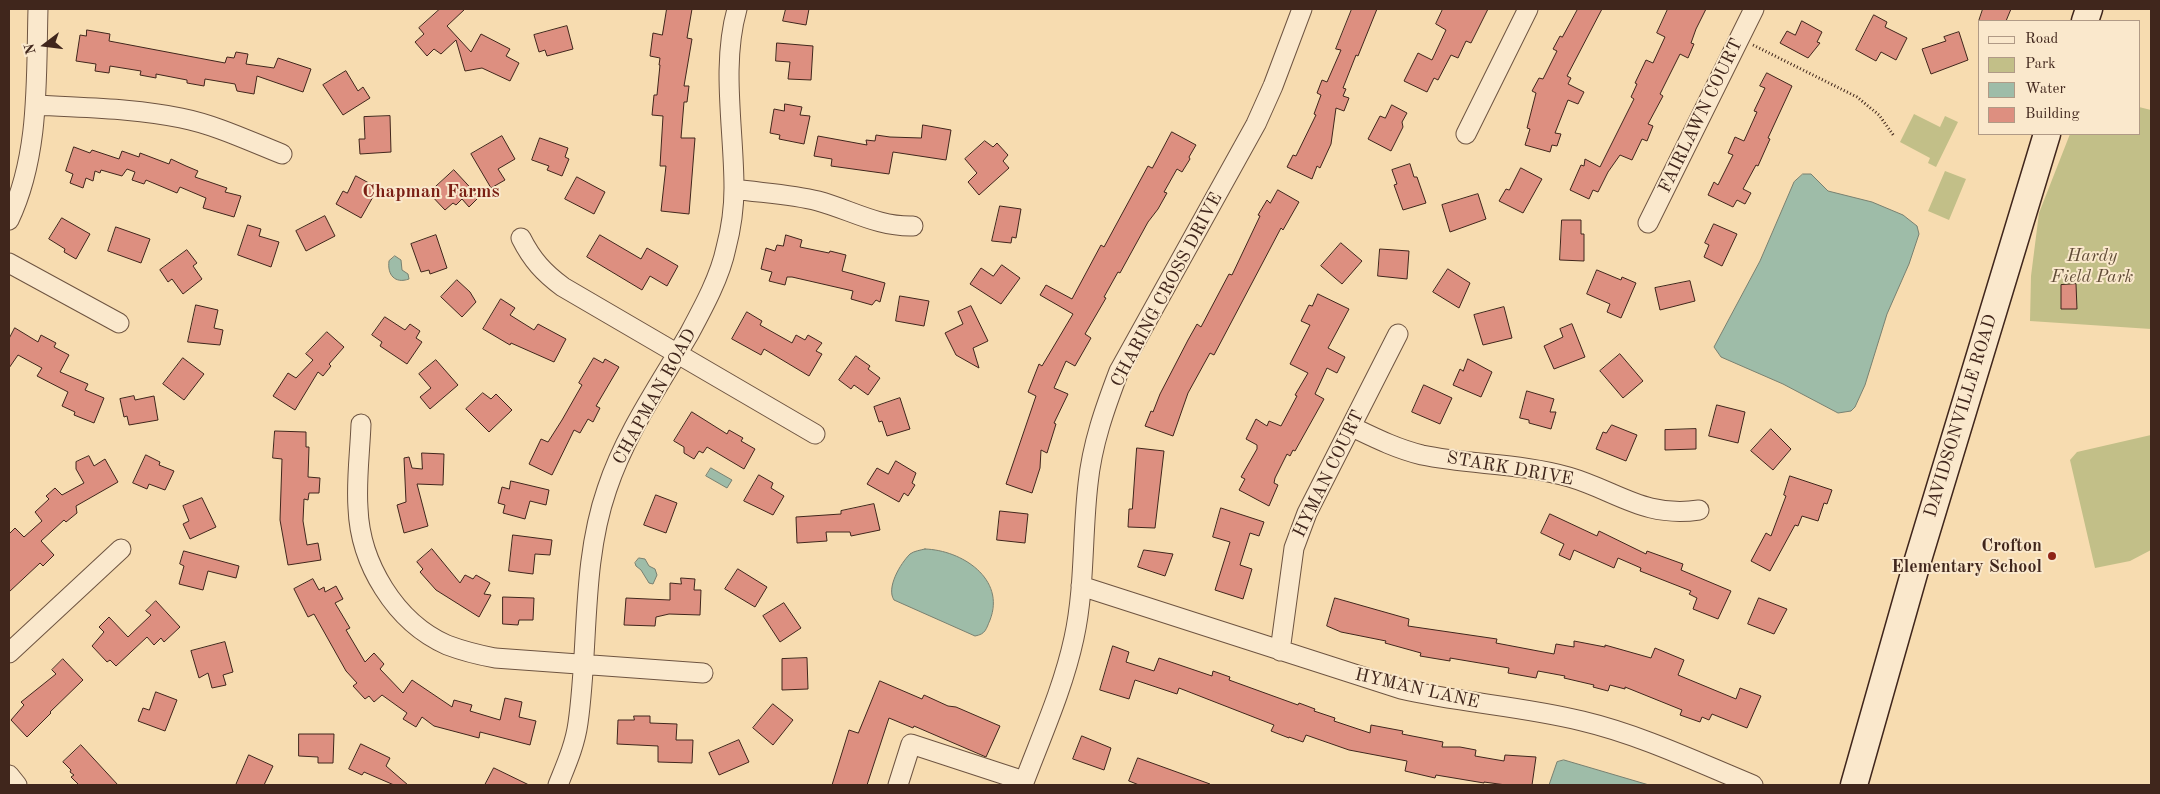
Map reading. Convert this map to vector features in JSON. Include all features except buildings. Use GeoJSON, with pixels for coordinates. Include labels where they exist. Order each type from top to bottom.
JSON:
{"type":"FeatureCollection","features":[{"type":"Feature","properties":{"kind":"main road","name":"DAVIDSONVILLE ROAD"},"geometry":{"type":"LineString","coordinates":[[1854,785],[1917,563],[2048,135]]}},
{"type":"Feature","properties":{"kind":"street"},"geometry":{"type":"LineString","coordinates":[[9,220],[21,188],[30,155],[36,105],[38,9]]}},
{"type":"Feature","properties":{"kind":"street","name":"CHAPMAN ROAD"},"geometry":{"type":"LineString","coordinates":[[558,785],[569,759],[578,725],[592,556],[597,523],[606,489],[621,453],[706,304],[726,251],[732,219],[734,189],[728,95],[730,59],[737,9]]}},
{"type":"Feature","properties":{"kind":"street","name":"CHARING CROSS DRIVE"},"geometry":{"type":"LineString","coordinates":[[1024,783],[1074,638],[1088,484],[1094,443],[1119,371],[1256,124],[1273,86],[1302,9]]}},
{"type":"Feature","properties":{"kind":"street"},"geometry":{"type":"LineString","coordinates":[[1466,134],[1528,9]]}},
{"type":"Feature","properties":{"kind":"street","name":"FAIRLAWN COURT"},"geometry":{"type":"LineString","coordinates":[[1648,223],[1754,9]]}},
{"type":"Feature","properties":{"kind":"street"},"geometry":{"type":"LineString","coordinates":[[36,105],[149,112],[183,118],[216,128],[282,154]]}},
{"type":"Feature","properties":{"kind":"street"},"geometry":{"type":"LineString","coordinates":[[734,189],[818,201],[877,223],[913,226]]}},
{"type":"Feature","properties":{"kind":"street"},"geometry":{"type":"LineString","coordinates":[[521,238],[530,256],[546,275],[563,287],[815,434]]}},
{"type":"Feature","properties":{"kind":"street"},"geometry":{"type":"LineString","coordinates":[[9,263],[119,323]]}},
{"type":"Feature","properties":{"kind":"street","name":"HYMAN COURT"},"geometry":{"type":"LineString","coordinates":[[1280,651],[1294,548],[1307,514],[1398,334]]}},
{"type":"Feature","properties":{"kind":"street"},"geometry":{"type":"LineString","coordinates":[[361,424],[358,508],[360,531],[367,555],[378,579],[390,598],[409,619],[446,644],[470,653],[495,658],[703,673]]}},
{"type":"Feature","properties":{"kind":"street","name":"STARK DRIVE"},"geometry":{"type":"LineString","coordinates":[[1352,427],[1399,449],[1424,455],[1569,477],[1644,507],[1664,512],[1699,510]]}},
{"type":"Feature","properties":{"kind":"street"},"geometry":{"type":"LineString","coordinates":[[9,653],[121,548]]}},
{"type":"Feature","properties":{"kind":"street","name":"HYMAN LANE"},"geometry":{"type":"LineString","coordinates":[[1080,586],[1375,681],[1441,698],[1580,720],[1616,730],[1753,785]]}},
{"type":"Feature","properties":{"kind":"street"},"geometry":{"type":"LineString","coordinates":[[898,785],[911,744],[1024,783]]}},
{"type":"Feature","properties":{"kind":"street"},"geometry":{"type":"LineString","coordinates":[[9,775],[17,785]]}},
{"type":"Feature","properties":{"kind":"path"},"geometry":{"type":"LineString","coordinates":[[1740,38],[1856,97],[1879,115],[1894,136]]}},
{"type":"Feature","properties":{"kind":"green space","name":"Hardy Field Park"},"geometry":{"type":"Polygon","coordinates":[[[2140,107],[2151,110],[2151,329],[2030,321],[2031,276],[2039,213],[2070,135],[2140,135],[2140,107]]]}},
{"type":"Feature","properties":{"kind":"green space"},"geometry":{"type":"Polygon","coordinates":[[[1914,114],[1940,127],[1945,116],[1958,122],[1936,167],[1928,163],[1930,158],[1900,142],[1914,114]]]}},
{"type":"Feature","properties":{"kind":"green space"},"geometry":{"type":"Polygon","coordinates":[[[1945,171],[1966,179],[1949,220],[1928,211],[1945,171]]]}},
{"type":"Feature","properties":{"kind":"green space"},"geometry":{"type":"Polygon","coordinates":[[[2151,435],[2151,550],[2130,561],[2095,568],[2070,460],[2077,452],[2151,435]]]}},
{"type":"Feature","properties":{"kind":"water"},"geometry":{"type":"Polygon","coordinates":[[[1803,174],[1811,174],[1828,191],[1872,202],[1903,215],[1917,226],[1919,234],[1909,264],[1887,314],[1865,385],[1855,407],[1851,411],[1838,413],[1783,384],[1721,357],[1714,347],[1760,261],[1794,182],[1803,174]]]}},
{"type":"Feature","properties":{"kind":"water"},"geometry":{"type":"Polygon","coordinates":[[[395,256],[401,260],[402,270],[408,274],[409,279],[396,279],[391,274],[389,261],[395,256]]]}},
{"type":"Feature","properties":{"kind":"water"},"geometry":{"type":"Polygon","coordinates":[[[711,468],[732,480],[727,488],[706,476],[711,468]]]}},
{"type":"Feature","properties":{"kind":"water"},"geometry":{"type":"Polygon","coordinates":[[[925,549],[953,555],[966,561],[986,580],[992,592],[993,605],[988,626],[981,634],[975,636],[894,600],[892,589],[898,570],[910,554],[925,549]]]}},
{"type":"Feature","properties":{"kind":"water"},"geometry":{"type":"Polygon","coordinates":[[[639,558],[645,559],[649,566],[655,569],[657,575],[653,584],[649,583],[641,570],[636,566],[635,563],[639,558]]]}},
{"type":"Feature","properties":{"kind":"water"},"geometry":{"type":"Polygon","coordinates":[[[1564,760],[1649,785],[1549,785],[1557,762],[1564,760]]]}},
{"type":"Feature","properties":{"kind":"place","name":"Crofton Elementary School"},"geometry":{"type":"Point","coordinates":[2052,556]}},
{"type":"Feature","properties":{"kind":"district","name":"Chapman Farms"},"geometry":{"type":"Point","coordinates":[431,192]}}]}
